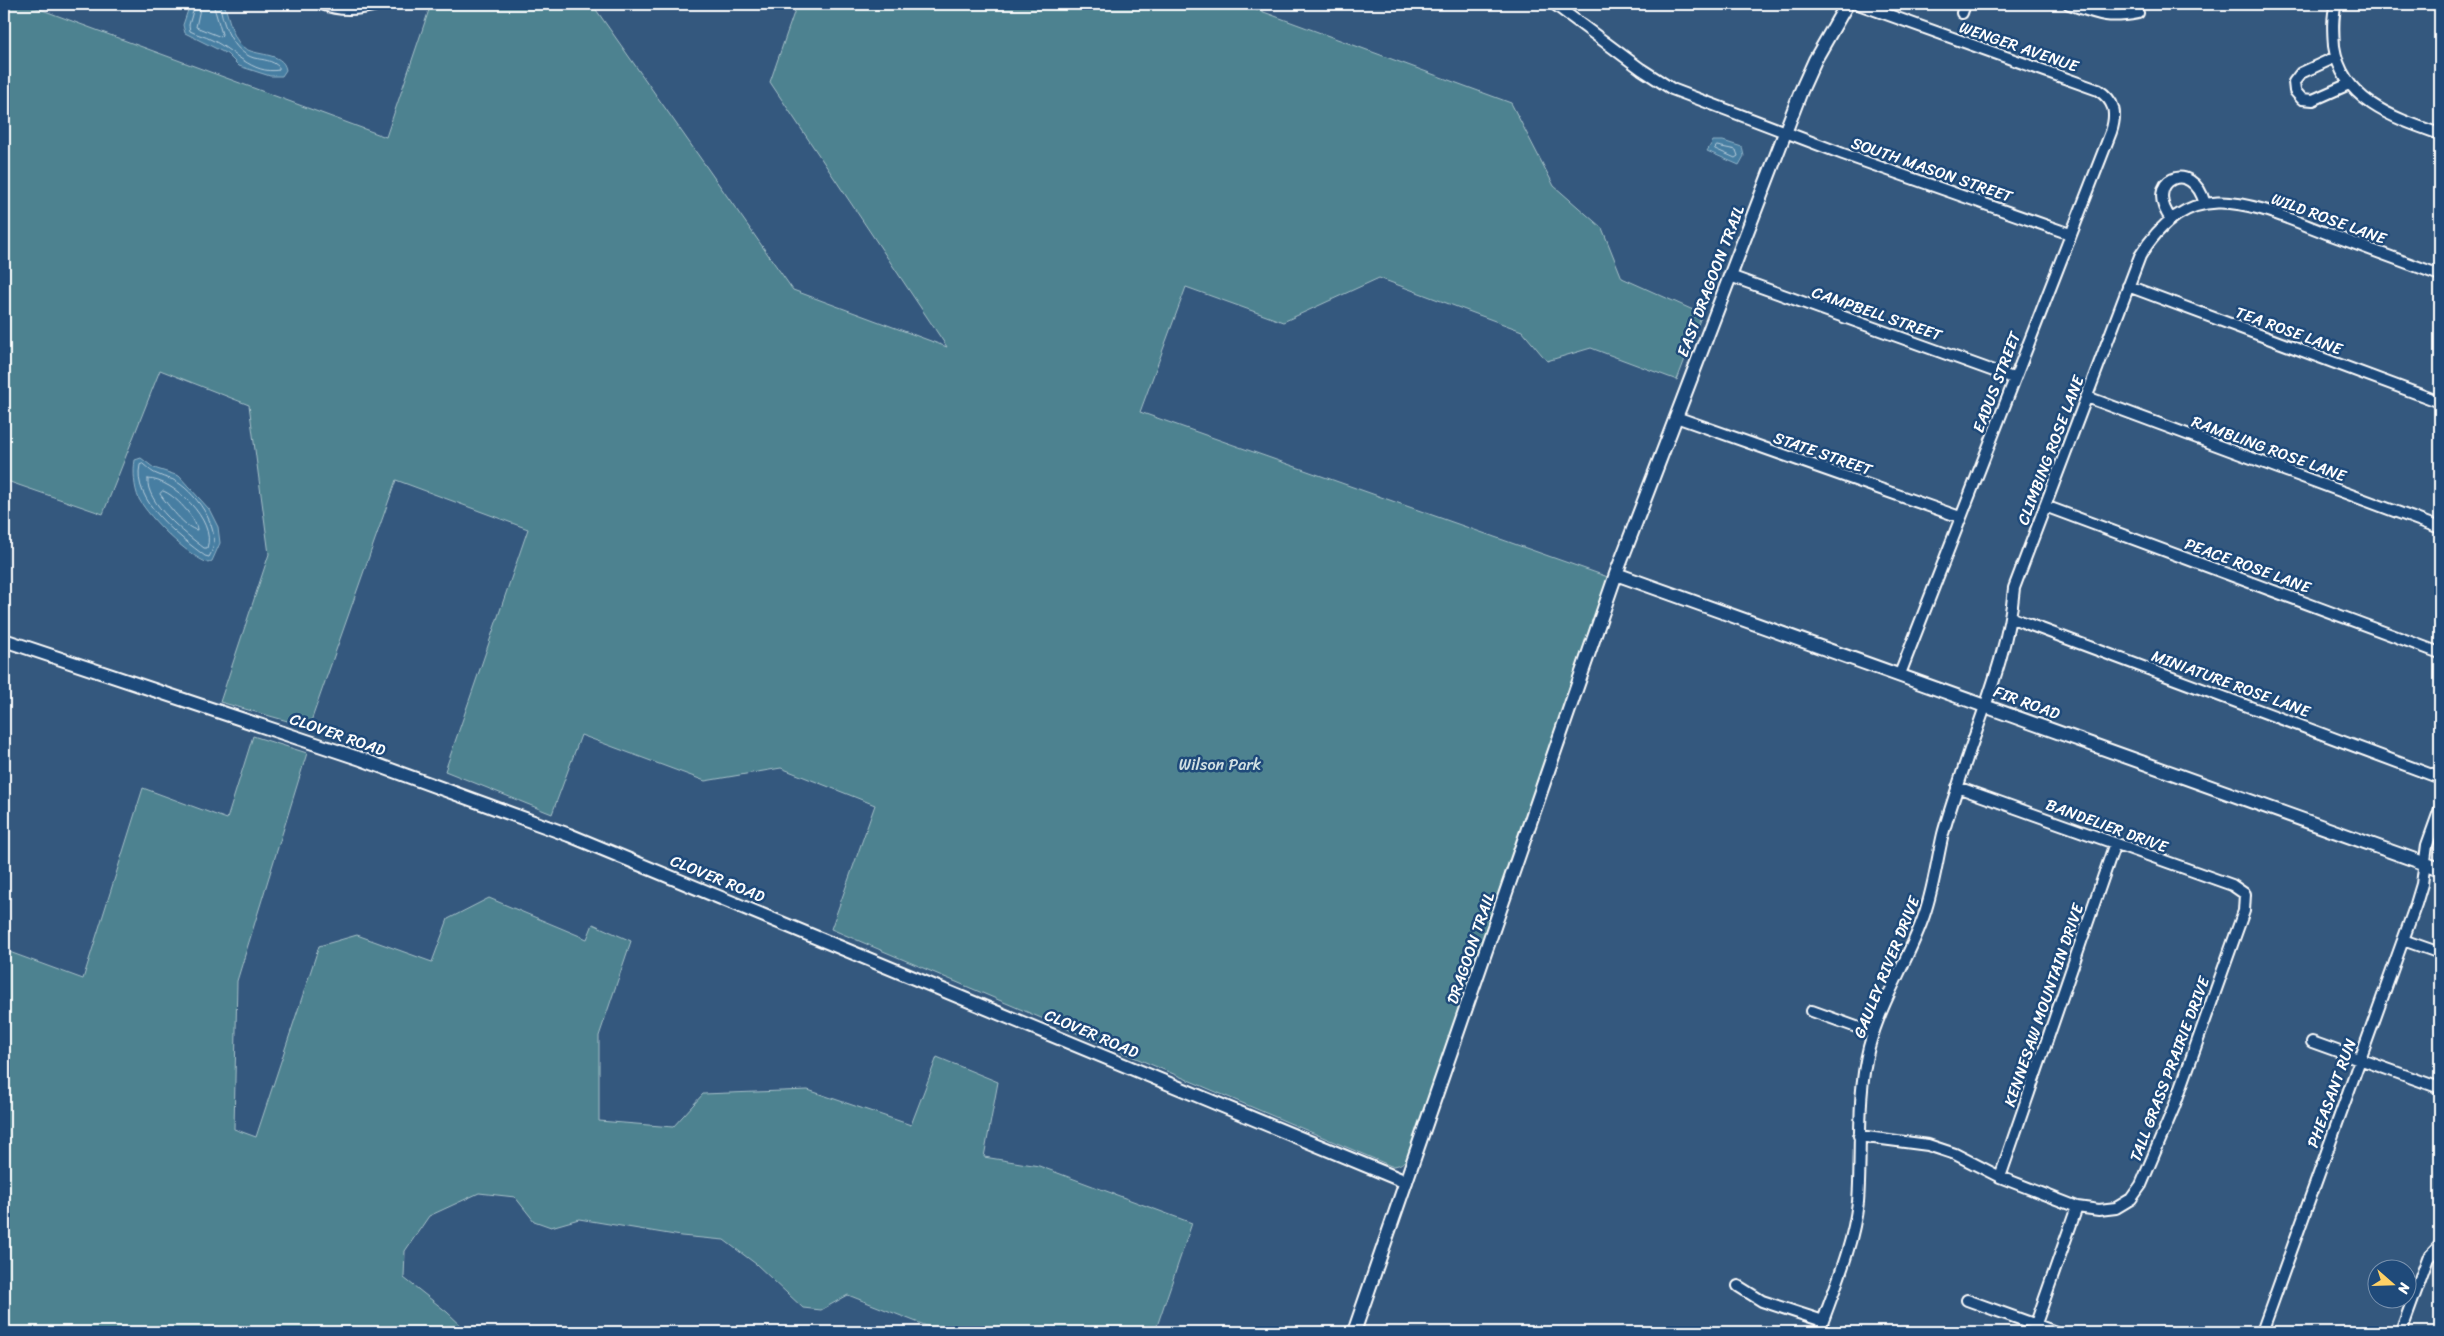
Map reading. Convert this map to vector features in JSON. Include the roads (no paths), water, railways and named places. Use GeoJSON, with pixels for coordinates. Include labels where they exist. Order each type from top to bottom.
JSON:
{"type":"FeatureCollection","features":[{"type":"Feature","properties":{"kind":"street"},"geometry":{"type":"LineString","coordinates":[[322,4],[333,8],[349,10],[380,4]]}},
{"type":"Feature","properties":{"kind":"street","name":"SOUTH MASON STREET"},"geometry":{"type":"LineString","coordinates":[[1554,4],[1641,69],[1672,89],[2070,234]]}},
{"type":"Feature","properties":{"kind":"street","name":"EAST DRAGOON TRAIL"},"geometry":{"type":"LineString","coordinates":[[1616,574],[1785,131],[1815,60],[1847,4]]}},
{"type":"Feature","properties":{"kind":"street","name":"WENGER AVENUE"},"geometry":{"type":"LineString","coordinates":[[1858,4],[2098,90],[2112,100]]}},
{"type":"Feature","properties":{"kind":"street"},"geometry":{"type":"LineString","coordinates":[[2069,4],[2102,16],[2116,17],[2138,12]]}},
{"type":"Feature","properties":{"kind":"street"},"geometry":{"type":"LineString","coordinates":[[2336,4],[2333,20],[2336,57],[2349,84],[2362,98],[2383,112],[2440,134]]}},
{"type":"Feature","properties":{"kind":"street"},"geometry":{"type":"LineString","coordinates":[[2336,57],[2301,73],[2294,82],[2294,91],[2302,99],[2313,100],[2349,84]]}},
{"type":"Feature","properties":{"kind":"street","name":"EADUS STREET"},"geometry":{"type":"LineString","coordinates":[[1900,674],[2114,123],[2115,113],[2112,100]]}},
{"type":"Feature","properties":{"kind":"street"},"geometry":{"type":"LineString","coordinates":[[2171,219],[2163,208],[2161,193],[2169,182],[2176,178],[2183,178],[2196,184],[2201,190],[2205,204]]}},
{"type":"Feature","properties":{"kind":"street","name":"WILD ROSE LANE"},"geometry":{"type":"LineString","coordinates":[[2171,219],[2205,204],[2223,202],[2257,207],[2440,275]]}},
{"type":"Feature","properties":{"kind":"street","name":"CLIMBING ROSE LANE"},"geometry":{"type":"LineString","coordinates":[[1984,704],[2004,651],[2012,618],[2014,588],[2128,286],[2140,256],[2149,241],[2171,219]]}},
{"type":"Feature","properties":{"kind":"street","name":"CAMPBELL STREET"},"geometry":{"type":"LineString","coordinates":[[1730,276],[2014,378]]}},
{"type":"Feature","properties":{"kind":"street","name":"TEA ROSE LANE"},"geometry":{"type":"LineString","coordinates":[[2128,286],[2440,402]]}},
{"type":"Feature","properties":{"kind":"street","name":"RAMBLING ROSE LANE"},"geometry":{"type":"LineString","coordinates":[[2087,397],[2440,528]]}},
{"type":"Feature","properties":{"kind":"street","name":"STATE STREET"},"geometry":{"type":"LineString","coordinates":[[1676,417],[1960,517]]}},
{"type":"Feature","properties":{"kind":"street","name":"PEACE ROSE LANE"},"geometry":{"type":"LineString","coordinates":[[2045,506],[2440,653]]}},
{"type":"Feature","properties":{"kind":"street","name":"FIR ROAD"},"geometry":{"type":"LineString","coordinates":[[1616,574],[1984,704],[2440,869]]}},
{"type":"Feature","properties":{"kind":"street","name":"DRAGOON TRAIL"},"geometry":{"type":"LineString","coordinates":[[1354,1332],[1616,574]]}},
{"type":"Feature","properties":{"kind":"street","name":"MINIATURE ROSE LANE"},"geometry":{"type":"LineString","coordinates":[[2012,618],[2440,778]]}},
{"type":"Feature","properties":{"kind":"street","name":"CLOVER ROAD"},"geometry":{"type":"LineString","coordinates":[[4,640],[361,759],[570,836],[1406,1182]]}},
{"type":"Feature","properties":{"kind":"street","name":"GAULEY RIVER DRIVE"},"geometry":{"type":"LineString","coordinates":[[1819,1332],[1850,1245],[1855,1223],[1859,1176],[1860,1093],[1873,1033],[1885,1002],[1908,956],[1934,886],[1943,834],[1984,704]]}},
{"type":"Feature","properties":{"kind":"street","name":"BANDELIER DRIVE"},"geometry":{"type":"LineString","coordinates":[[1957,788],[2232,885],[2245,894]]}},
{"type":"Feature","properties":{"kind":"street","name":"PHEASANT RUN"},"geometry":{"type":"LineString","coordinates":[[2262,1332],[2422,884],[2427,845],[2440,809]]}},
{"type":"Feature","properties":{"kind":"street","name":"KENNESAW MOUNTAIN DRIVE"},"geometry":{"type":"LineString","coordinates":[[2000,1177],[2115,844]]}},
{"type":"Feature","properties":{"kind":"street","name":"TALL GRASS PRAIRIE DRIVE"},"geometry":{"type":"LineString","coordinates":[[1858,1136],[1928,1145],[1955,1154],[2000,1177],[2077,1207],[2099,1210],[2116,1208],[2131,1199],[2141,1185],[2174,1107],[2244,911],[2245,894]]}},
{"type":"Feature","properties":{"kind":"street"},"geometry":{"type":"LineString","coordinates":[[2402,940],[2440,953]]}},
{"type":"Feature","properties":{"kind":"street"},"geometry":{"type":"LineString","coordinates":[[1812,1011],[1873,1033]]}},
{"type":"Feature","properties":{"kind":"street"},"geometry":{"type":"LineString","coordinates":[[2312,1042],[2440,1088]]}},
{"type":"Feature","properties":{"kind":"street"},"geometry":{"type":"LineString","coordinates":[[2034,1328],[2077,1207]]}},
{"type":"Feature","properties":{"kind":"street"},"geometry":{"type":"LineString","coordinates":[[2401,1332],[2428,1258],[2440,1245]]}},
{"type":"Feature","properties":{"kind":"street"},"geometry":{"type":"LineString","coordinates":[[1738,1286],[1762,1300],[1822,1321]]}},
{"type":"Feature","properties":{"kind":"street"},"geometry":{"type":"LineString","coordinates":[[1966,1300],[2034,1328],[2056,1332]]}},
{"type":"Feature","properties":{"kind":"water"},"geometry":{"type":"Polygon","coordinates":[[[190,4],[224,4],[233,33],[239,43],[248,50],[280,60],[286,70],[282,76],[270,76],[239,66],[227,54],[185,33],[183,25],[190,4]]]}},
{"type":"Feature","properties":{"kind":"water"},"geometry":{"type":"Polygon","coordinates":[[[1713,141],[1723,141],[1742,147],[1744,156],[1739,165],[1707,151],[1713,141]]]}},
{"type":"Feature","properties":{"kind":"water"},"geometry":{"type":"Polygon","coordinates":[[[141,458],[154,468],[179,476],[209,509],[218,527],[220,543],[212,561],[208,563],[199,559],[180,545],[144,507],[137,495],[134,480],[135,460],[141,458]]]}},
{"type":"Feature","properties":{"kind":"park label","name":"Wilson Park"},"geometry":{"type":"Point","coordinates":[1220,764]}}]}
